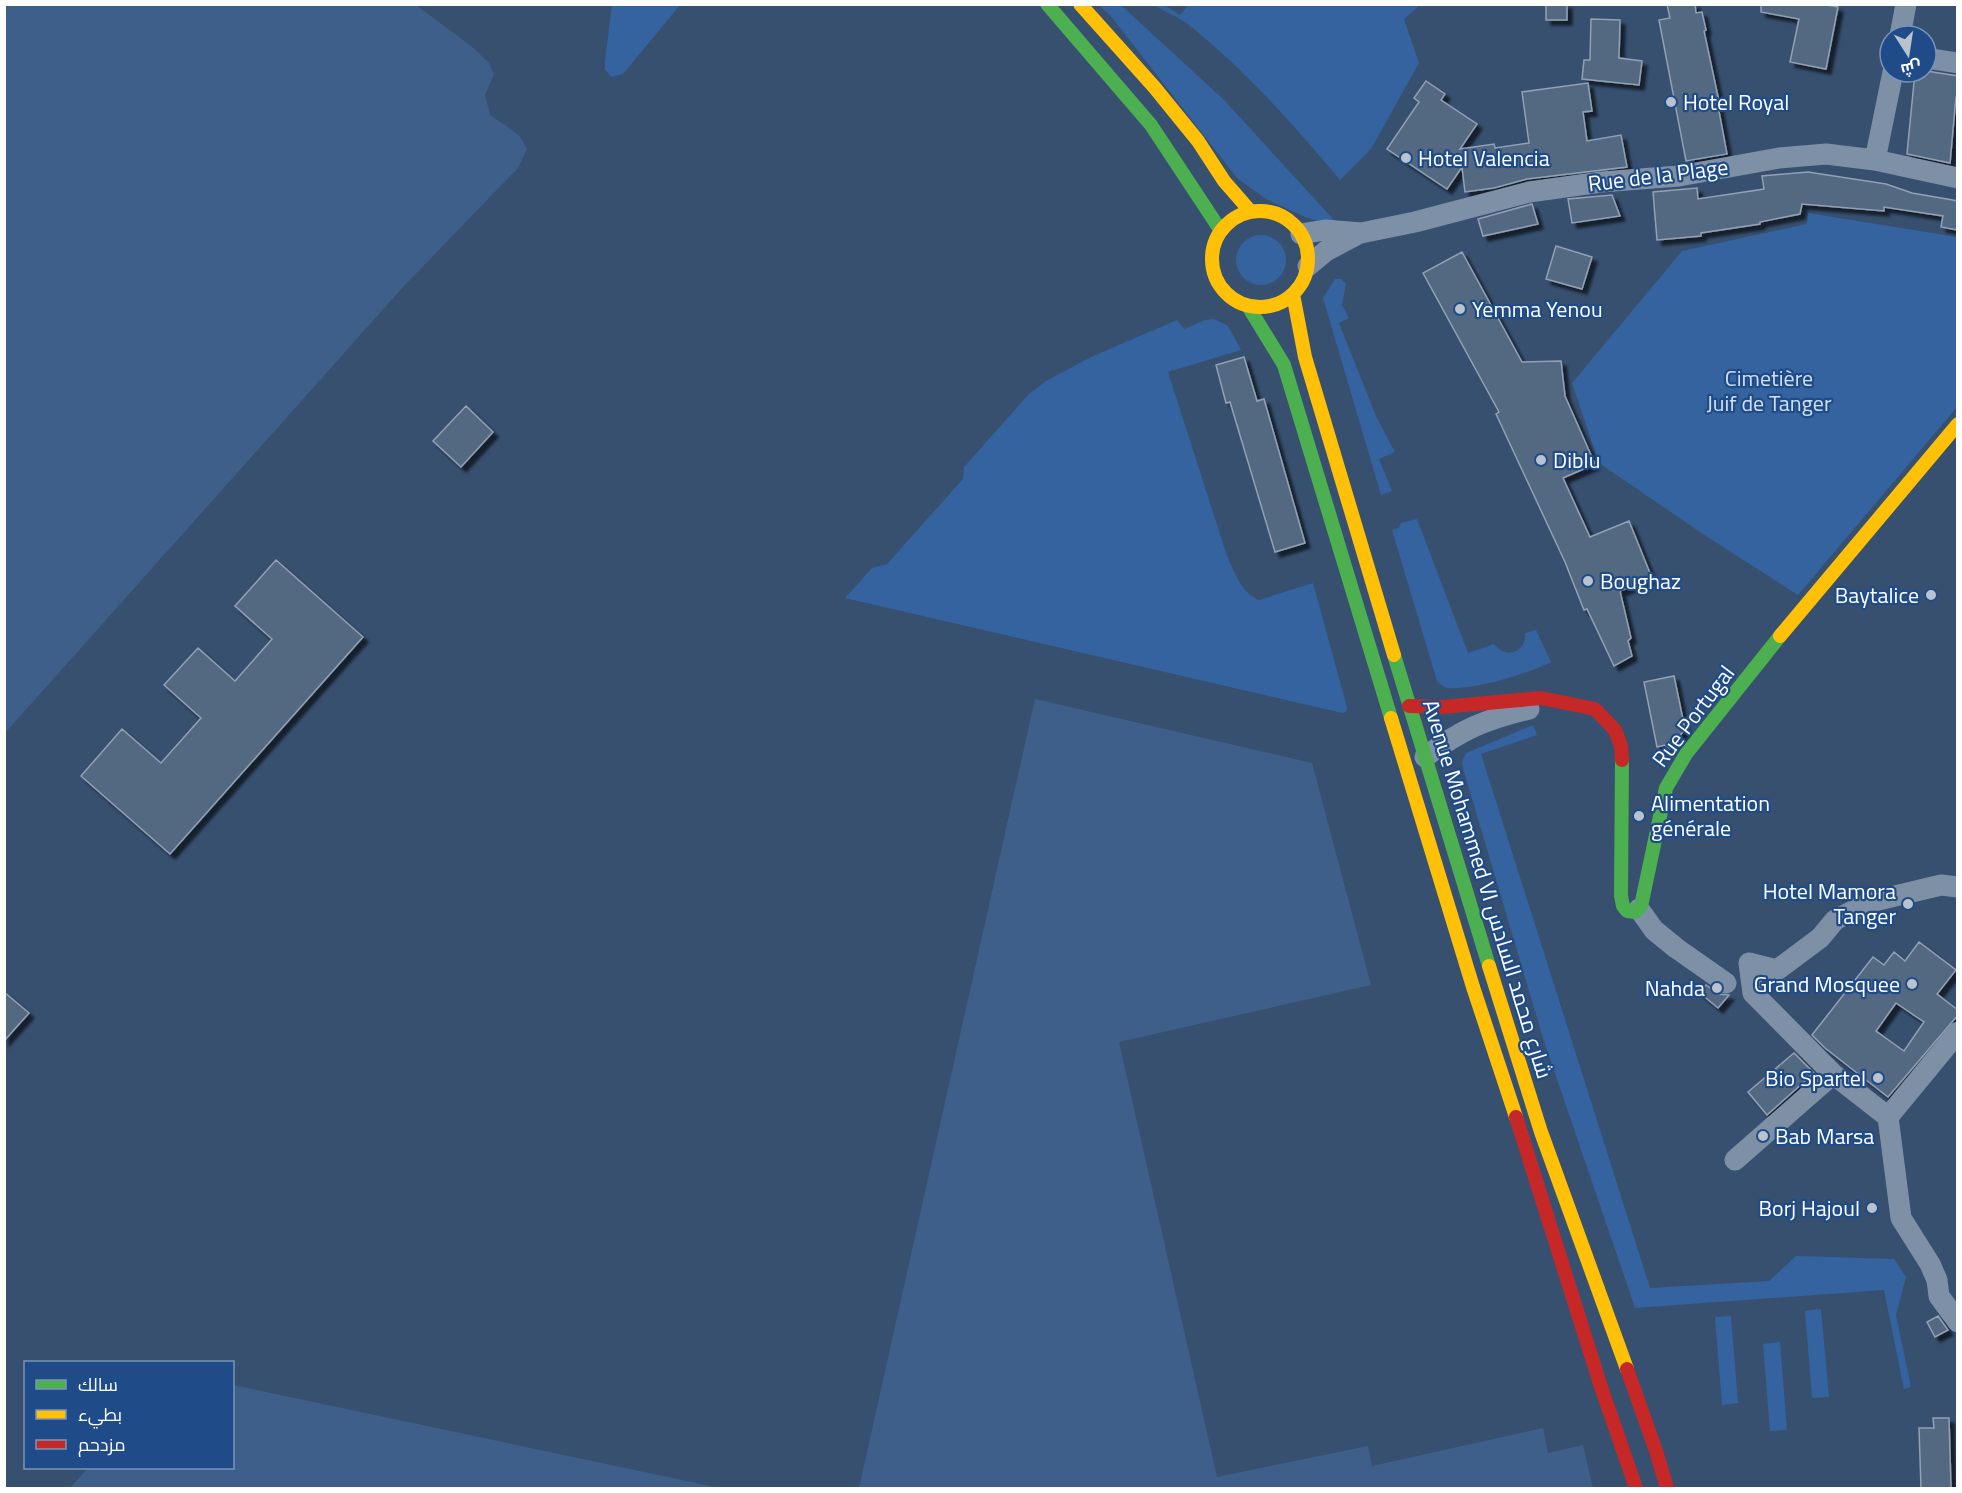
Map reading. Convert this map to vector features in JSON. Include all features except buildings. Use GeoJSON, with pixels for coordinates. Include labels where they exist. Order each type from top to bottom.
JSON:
{"type":"FeatureCollection","features":[{"type":"Feature","properties":{"kind":"main road"},"geometry":{"type":"LineString","coordinates":[[1047,4],[1151,125],[1221,231]]}},
{"type":"Feature","properties":{"kind":"main road"},"geometry":{"type":"LineString","coordinates":[[1080,4],[1155,88],[1198,141],[1224,181],[1251,212]]}},
{"type":"Feature","properties":{"kind":"main road"},"geometry":{"type":"LineString","coordinates":[[1260,211],[1279,215],[1295,226],[1307,250],[1308,267],[1305,277],[1286,300],[1268,307],[1248,306],[1226,294],[1213,272],[1213,246],[1221,231],[1234,219],[1251,212],[1260,211]]}},
{"type":"Feature","properties":{"kind":"main road","name":"Avenue Mohammed VI شارع محمد السادس"},"geometry":{"type":"LineString","coordinates":[[1293,294],[1305,357],[1409,706],[1541,1132],[1656,1451],[1667,1488]]}},
{"type":"Feature","properties":{"kind":"main road","name":"Avenue Mohammed VI شارع محمد السادس"},"geometry":{"type":"LineString","coordinates":[[1248,306],[1284,365],[1341,546],[1390,719],[1473,987],[1562,1259],[1601,1387],[1636,1488]]}},
{"type":"Feature","properties":{"kind":"main road","name":"Rue Portugal"},"geometry":{"type":"LineString","coordinates":[[1555,702],[1595,709],[1615,730],[1622,762],[1621,896],[1623,906],[1627,911],[1635,912],[1639,909],[1646,885],[1666,788],[1686,754],[1813,595],[1958,424]]}},
{"type":"Feature","properties":{"kind":"main road"},"geometry":{"type":"LineString","coordinates":[[1409,706],[1443,707],[1541,698],[1555,702]]}},
{"type":"Feature","properties":{"kind":"street"},"geometry":{"type":"LineString","coordinates":[[1902,24],[1906,4]]}},
{"type":"Feature","properties":{"kind":"street"},"geometry":{"type":"LineString","coordinates":[[1938,60],[1958,63]]}},
{"type":"Feature","properties":{"kind":"street"},"geometry":{"type":"LineString","coordinates":[[1875,160],[1891,84]]}},
{"type":"Feature","properties":{"kind":"street","name":"Rue de la Plage"},"geometry":{"type":"LineString","coordinates":[[1361,233],[1415,222],[1529,192],[1601,182],[1679,176],[1779,159],[1826,154],[1875,160],[1958,178]]}},
{"type":"Feature","properties":{"kind":"street"},"geometry":{"type":"LineString","coordinates":[[1301,234],[1325,230],[1361,233]]}},
{"type":"Feature","properties":{"kind":"street"},"geometry":{"type":"LineString","coordinates":[[1308,267],[1326,251],[1361,233]]}},
{"type":"Feature","properties":{"kind":"street"},"geometry":{"type":"LineString","coordinates":[[1425,757],[1451,737],[1488,719],[1555,702]]}},
{"type":"Feature","properties":{"kind":"street"},"geometry":{"type":"LineString","coordinates":[[1958,887],[1941,885],[1870,902],[1835,920],[1820,938],[1777,970],[1749,963],[1753,993],[1833,1074],[1888,1118],[1901,1218],[1930,1264],[1937,1280],[1939,1296],[1958,1322]]}},
{"type":"Feature","properties":{"kind":"street"},"geometry":{"type":"LineString","coordinates":[[1639,909],[1654,930],[1726,982]]}},
{"type":"Feature","properties":{"kind":"street"},"geometry":{"type":"LineString","coordinates":[[1888,1118],[1958,1032]]}},
{"type":"Feature","properties":{"kind":"street"},"geometry":{"type":"LineString","coordinates":[[1735,1160],[1833,1074]]}},
{"type":"Feature","properties":{"kind":"green space"},"geometry":{"type":"Polygon","coordinates":[[[612,4],[680,5],[623,74],[612,77],[605,70],[605,61],[612,4]]]}},
{"type":"Feature","properties":{"kind":"green space"},"geometry":{"type":"Polygon","coordinates":[[[1099,5],[1122,5],[1224,100],[1334,220],[1317,221],[1303,216],[1266,199],[1237,178],[1110,15],[1099,5]]]}},
{"type":"Feature","properties":{"kind":"green space"},"geometry":{"type":"Polygon","coordinates":[[[1153,5],[1164,5],[1180,15],[1188,5],[1420,5],[1404,19],[1419,63],[1371,149],[1340,180],[1287,119],[1230,61],[1185,22],[1153,5]]]}},
{"type":"Feature","properties":{"kind":"green space","name":"Cimetière Juif de Tanger"},"geometry":{"type":"Polygon","coordinates":[[[1808,213],[1957,237],[1957,407],[1798,595],[1599,463],[1572,383],[1682,251],[1807,224],[1808,213]]]}},
{"type":"Feature","properties":{"kind":"green space"},"geometry":{"type":"Polygon","coordinates":[[[1261,235],[1270,237],[1281,246],[1286,260],[1284,269],[1275,280],[1261,285],[1252,283],[1241,274],[1236,260],[1238,251],[1247,240],[1261,235]]]}},
{"type":"Feature","properties":{"kind":"green space"},"geometry":{"type":"Polygon","coordinates":[[[1335,279],[1341,279],[1346,284],[1342,305],[1349,318],[1339,323],[1376,416],[1395,452],[1379,459],[1392,491],[1381,495],[1323,298],[1335,279]]]}},
{"type":"Feature","properties":{"kind":"green space"},"geometry":{"type":"Polygon","coordinates":[[[1214,319],[1228,326],[1241,350],[1168,372],[1227,556],[1243,587],[1259,600],[1313,583],[1347,707],[1346,712],[1342,713],[845,598],[872,568],[887,564],[963,479],[964,467],[1029,394],[1046,381],[1091,357],[1177,320],[1184,329],[1205,320],[1214,319]]]}},
{"type":"Feature","properties":{"kind":"green space"},"geometry":{"type":"Polygon","coordinates":[[[1417,519],[1468,653],[1494,644],[1504,652],[1515,652],[1523,645],[1525,633],[1536,630],[1551,662],[1486,684],[1447,688],[1437,681],[1392,530],[1399,528],[1401,523],[1417,519]]]}},
{"type":"Feature","properties":{"kind":"green space"},"geometry":{"type":"Polygon","coordinates":[[[1533,725],[1537,735],[1481,754],[1650,1288],[1769,1281],[1796,1256],[1894,1259],[1906,1277],[1896,1315],[1911,1387],[1904,1389],[1884,1290],[1635,1308],[1543,1038],[1463,768],[1462,762],[1466,753],[1533,725]]]}},
{"type":"Feature","properties":{"kind":"green space"},"geometry":{"type":"Polygon","coordinates":[[[1821,1309],[1829,1397],[1812,1398],[1805,1311],[1821,1309]]]}},
{"type":"Feature","properties":{"kind":"green space"},"geometry":{"type":"Polygon","coordinates":[[[1731,1316],[1738,1403],[1722,1405],[1715,1317],[1731,1316]]]}},
{"type":"Feature","properties":{"kind":"green space"},"geometry":{"type":"Polygon","coordinates":[[[1780,1342],[1787,1430],[1770,1431],[1763,1344],[1780,1342]]]}},
{"type":"Feature","properties":{"kind":"shaded area"},"geometry":{"type":"Polygon","coordinates":[[[5,4],[416,5],[471,46],[489,63],[494,74],[485,95],[490,115],[519,135],[527,149],[518,168],[403,287],[5,733],[5,4]]]}},
{"type":"Feature","properties":{"kind":"shaded area"},"geometry":{"type":"Polygon","coordinates":[[[1035,699],[1312,763],[1371,985],[1119,1042],[1217,1477],[1368,1446],[1372,1466],[1543,1428],[1548,1453],[1583,1445],[1593,1488],[859,1488],[1035,699]]]}},
{"type":"Feature","properties":{"kind":"shaded area"},"geometry":{"type":"Polygon","coordinates":[[[234,1385],[715,1487],[715,1488],[70,1488],[87,1469],[234,1469],[234,1385]]]}},
{"type":"Feature","properties":{"kind":"traffic: fast"},"geometry":{"type":"LineString","coordinates":[[1047,4],[1151,125],[1221,231]]}},
{"type":"Feature","properties":{"kind":"traffic: fast"},"geometry":{"type":"LineString","coordinates":[[1248,306],[1284,365],[1391,718]]}},
{"type":"Feature","properties":{"kind":"traffic: fast"},"geometry":{"type":"LineString","coordinates":[[1622,760],[1621,896],[1623,906],[1627,911],[1635,912],[1641,906],[1666,788],[1686,754],[1780,636]]}},
{"type":"Feature","properties":{"kind":"traffic: fast"},"geometry":{"type":"LineString","coordinates":[[1394,655],[1489,966]]}},
{"type":"Feature","properties":{"kind":"traffic: slow"},"geometry":{"type":"LineString","coordinates":[[1080,4],[1155,88],[1198,141],[1224,181],[1251,212]]}},
{"type":"Feature","properties":{"kind":"traffic: slow"},"geometry":{"type":"LineString","coordinates":[[1260,211],[1278,215],[1294,225],[1304,241],[1308,259],[1304,277],[1294,293],[1278,303],[1260,307],[1242,303],[1226,293],[1216,277],[1212,259],[1216,241],[1226,225],[1242,215],[1260,211]]}},
{"type":"Feature","properties":{"kind":"traffic: slow"},"geometry":{"type":"LineString","coordinates":[[1293,294],[1305,357],[1394,655]]}},
{"type":"Feature","properties":{"kind":"traffic: slow"},"geometry":{"type":"LineString","coordinates":[[1780,636],[1958,424]]}},
{"type":"Feature","properties":{"kind":"traffic: slow"},"geometry":{"type":"LineString","coordinates":[[1391,718],[1473,987],[1516,1117]]}},
{"type":"Feature","properties":{"kind":"traffic: slow"},"geometry":{"type":"LineString","coordinates":[[1489,966],[1541,1132],[1627,1369]]}},
{"type":"Feature","properties":{"kind":"traffic: jam"},"geometry":{"type":"LineString","coordinates":[[1409,706],[1443,707],[1541,698],[1595,709],[1615,730],[1621,746],[1622,760]]}},
{"type":"Feature","properties":{"kind":"traffic: jam"},"geometry":{"type":"LineString","coordinates":[[1516,1117],[1601,1387],[1636,1488]]}},
{"type":"Feature","properties":{"kind":"traffic: jam"},"geometry":{"type":"LineString","coordinates":[[1627,1369],[1667,1488]]}},
{"type":"Feature","properties":{"kind":"place","name":"Hotel Royal"},"geometry":{"type":"Point","coordinates":[1671,102]}},
{"type":"Feature","properties":{"kind":"place","name":"Hotel Valencia"},"geometry":{"type":"Point","coordinates":[1406,158]}},
{"type":"Feature","properties":{"kind":"place","name":"Yemma Yenou"},"geometry":{"type":"Point","coordinates":[1460,309]}},
{"type":"Feature","properties":{"kind":"place","name":"Diblu"},"geometry":{"type":"Point","coordinates":[1541,460]}},
{"type":"Feature","properties":{"kind":"place","name":"Boughaz"},"geometry":{"type":"Point","coordinates":[1588,581]}},
{"type":"Feature","properties":{"kind":"place","name":"Baytalice"},"geometry":{"type":"Point","coordinates":[1931,595]}},
{"type":"Feature","properties":{"kind":"place","name":"Alimentation générale"},"geometry":{"type":"Point","coordinates":[1639,816]}},
{"type":"Feature","properties":{"kind":"place","name":"Hotel Mamora Tanger"},"geometry":{"type":"Point","coordinates":[1908,904]}},
{"type":"Feature","properties":{"kind":"place","name":"Grand Mosquee"},"geometry":{"type":"Point","coordinates":[1912,984]}},
{"type":"Feature","properties":{"kind":"place","name":"Nahda"},"geometry":{"type":"Point","coordinates":[1717,988]}},
{"type":"Feature","properties":{"kind":"place","name":"Bio Spartel"},"geometry":{"type":"Point","coordinates":[1878,1078]}},
{"type":"Feature","properties":{"kind":"place","name":"Bab Marsa"},"geometry":{"type":"Point","coordinates":[1763,1136]}},
{"type":"Feature","properties":{"kind":"place","name":"Borj Hajoul"},"geometry":{"type":"Point","coordinates":[1872,1208]}}]}
